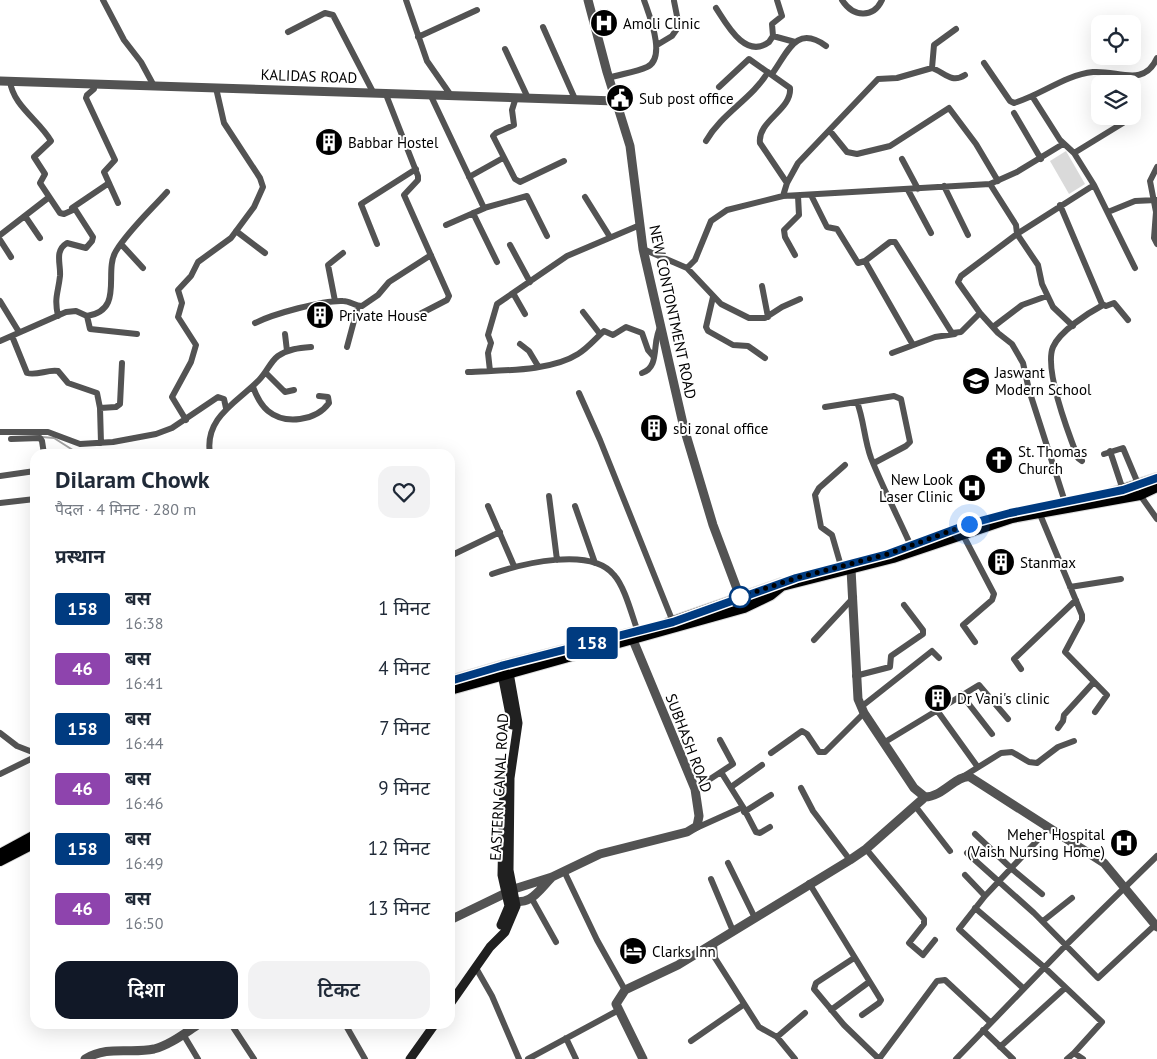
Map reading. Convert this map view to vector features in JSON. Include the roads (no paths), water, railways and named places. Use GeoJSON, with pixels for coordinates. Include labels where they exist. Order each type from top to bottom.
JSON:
{"type":"FeatureCollection","features":[{"type":"Feature","properties":{"kind":"main road"},"geometry":{"type":"LineString","coordinates":[[636,636],[740,601],[771,595],[782,586],[911,546],[969,524],[1010,513],[1123,490],[1139,490],[1157,478]]}},
{"type":"Feature","properties":{"kind":"main road"},"geometry":{"type":"LineString","coordinates":[[846,567],[893,558],[962,533],[1039,512],[1139,490],[1157,488]]}},
{"type":"Feature","properties":{"kind":"main road"},"geometry":{"type":"LineString","coordinates":[[455,680],[636,636],[740,601]]}},
{"type":"Feature","properties":{"kind":"main road"},"geometry":{"type":"LineString","coordinates":[[455,688],[505,669]]}},
{"type":"Feature","properties":{"kind":"main road","name":"EASTERN CANAL ROAD"},"geometry":{"type":"LineString","coordinates":[[505,669],[518,722],[510,778],[508,870],[511,896]]}},
{"type":"Feature","properties":{"kind":"main road"},"geometry":{"type":"LineString","coordinates":[[0,854],[30,838]]}},
{"type":"Feature","properties":{"kind":"main road"},"geometry":{"type":"LineString","coordinates":[[0,861],[30,846]]}},
{"type":"Feature","properties":{"kind":"main road"},"geometry":{"type":"LineString","coordinates":[[455,994],[498,937],[505,932],[511,896]]}},
{"type":"Feature","properties":{"kind":"main road"},"geometry":{"type":"LineString","coordinates":[[410,1059],[431,1029]]}},
{"type":"Feature","properties":{"kind":"street"},"geometry":{"type":"LineString","coordinates":[[103,0],[124,40],[154,86]]}},
{"type":"Feature","properties":{"kind":"street"},"geometry":{"type":"LineString","coordinates":[[406,0],[427,61],[450,94]]}},
{"type":"Feature","properties":{"kind":"street","name":"NEW CONTONTMENT ROAD"},"geometry":{"type":"LineString","coordinates":[[588,0],[608,78],[632,155],[643,249],[684,428],[713,525],[740,601]]}},
{"type":"Feature","properties":{"kind":"street"},"geometry":{"type":"LineString","coordinates":[[608,78],[648,67],[654,59],[657,44],[644,0]]}},
{"type":"Feature","properties":{"kind":"street"},"geometry":{"type":"LineString","coordinates":[[716,8],[735,36],[745,43],[754,46],[765,45],[772,36],[772,25],[782,16],[777,0]]}},
{"type":"Feature","properties":{"kind":"street"},"geometry":{"type":"LineString","coordinates":[[842,0],[853,12],[867,14],[875,11],[882,0]]}},
{"type":"Feature","properties":{"kind":"street"},"geometry":{"type":"LineString","coordinates":[[657,44],[672,36],[678,28],[680,21],[674,1]]}},
{"type":"Feature","properties":{"kind":"street"},"geometry":{"type":"LineString","coordinates":[[418,37],[477,10]]}},
{"type":"Feature","properties":{"kind":"street"},"geometry":{"type":"LineString","coordinates":[[288,32],[325,13],[333,15],[373,92]]}},
{"type":"Feature","properties":{"kind":"street"},"geometry":{"type":"LineString","coordinates":[[543,27],[575,98]]}},
{"type":"Feature","properties":{"kind":"street"},"geometry":{"type":"LineString","coordinates":[[932,68],[934,45],[956,29]]}},
{"type":"Feature","properties":{"kind":"street"},"geometry":{"type":"LineString","coordinates":[[772,36],[795,42]]}},
{"type":"Feature","properties":{"kind":"street"},"geometry":{"type":"LineString","coordinates":[[706,141],[718,124],[761,83],[800,38],[809,37],[826,46]]}},
{"type":"Feature","properties":{"kind":"street"},"geometry":{"type":"LineString","coordinates":[[505,49],[528,98]]}},
{"type":"Feature","properties":{"kind":"street"},"geometry":{"type":"LineString","coordinates":[[984,63],[1012,103],[1092,72],[1144,74],[1151,70],[1157,58]]}},
{"type":"Feature","properties":{"kind":"street"},"geometry":{"type":"LineString","coordinates":[[719,87],[748,59],[770,73],[790,90],[778,112],[762,130],[760,143],[787,183]]}},
{"type":"Feature","properties":{"kind":"street"},"geometry":{"type":"LineString","coordinates":[[783,196],[787,183],[798,163],[880,78],[897,78],[932,68],[951,78],[960,78],[965,74]]}},
{"type":"Feature","properties":{"kind":"street","name":"KALIDAS ROAD"},"geometry":{"type":"LineString","coordinates":[[0,81],[575,98],[616,101]]}},
{"type":"Feature","properties":{"kind":"street"},"geometry":{"type":"LineString","coordinates":[[10,81],[14,98],[33,116],[50,139],[49,145],[34,158],[44,174],[40,182],[48,198],[62,214],[109,183]]}},
{"type":"Feature","properties":{"kind":"street"},"geometry":{"type":"LineString","coordinates":[[94,83],[94,89],[87,94],[86,98],[116,160],[104,172],[118,203]]}},
{"type":"Feature","properties":{"kind":"street"},"geometry":{"type":"LineString","coordinates":[[186,420],[172,398],[191,362],[196,344],[178,317],[182,302],[178,290],[193,274],[198,262],[226,242],[236,231],[261,196],[263,187],[224,124],[216,88]]}},
{"type":"Feature","properties":{"kind":"street"},"geometry":{"type":"LineString","coordinates":[[385,92],[416,169],[418,180],[404,195],[449,297],[416,316]]}},
{"type":"Feature","properties":{"kind":"street"},"geometry":{"type":"LineString","coordinates":[[430,94],[485,208]]}},
{"type":"Feature","properties":{"kind":"street"},"geometry":{"type":"LineString","coordinates":[[1032,96],[1063,144],[1074,154],[1094,185],[1135,268]]}},
{"type":"Feature","properties":{"kind":"street"},"geometry":{"type":"LineString","coordinates":[[516,97],[512,110],[515,124],[494,136],[503,158],[515,179],[520,182],[564,161]]}},
{"type":"Feature","properties":{"kind":"street"},"geometry":{"type":"LineString","coordinates":[[830,131],[847,152],[857,154],[890,146],[950,108],[976,144],[998,182]]}},
{"type":"Feature","properties":{"kind":"street"},"geometry":{"type":"LineString","coordinates":[[1014,113],[1041,158]]}},
{"type":"Feature","properties":{"kind":"street"},"geometry":{"type":"LineString","coordinates":[[1074,154],[1120,125]]}},
{"type":"Feature","properties":{"kind":"street"},"geometry":{"type":"LineString","coordinates":[[687,268],[694,260],[708,226],[715,217],[727,210],[783,196],[990,184],[998,182],[1063,144]]}},
{"type":"Feature","properties":{"kind":"street"},"geometry":{"type":"LineString","coordinates":[[469,177],[503,158]]}},
{"type":"Feature","properties":{"kind":"street"},"geometry":{"type":"LineString","coordinates":[[902,159],[918,189]]}},
{"type":"Feature","properties":{"kind":"street"},"geometry":{"type":"LineString","coordinates":[[1157,167],[1150,181],[1155,200],[1154,236],[1157,244]]}},
{"type":"Feature","properties":{"kind":"street"},"geometry":{"type":"LineString","coordinates":[[376,244],[361,204],[416,169]]}},
{"type":"Feature","properties":{"kind":"street"},"geometry":{"type":"LineString","coordinates":[[990,184],[1016,225],[1017,234],[1038,265],[1047,296],[1055,309],[1073,326]]}},
{"type":"Feature","properties":{"kind":"street"},"geometry":{"type":"LineString","coordinates":[[1066,502],[1029,390],[1025,368],[1012,344],[992,327],[980,313],[958,279],[1017,234],[1094,185]]}},
{"type":"Feature","properties":{"kind":"street"},"geometry":{"type":"LineString","coordinates":[[944,186],[968,235]]}},
{"type":"Feature","properties":{"kind":"street"},"geometry":{"type":"LineString","coordinates":[[908,190],[931,233]]}},
{"type":"Feature","properties":{"kind":"street"},"geometry":{"type":"LineString","coordinates":[[0,341],[73,311],[87,316],[104,309],[108,304],[113,257],[121,244],[167,192]]}},
{"type":"Feature","properties":{"kind":"street"},"geometry":{"type":"LineString","coordinates":[[811,195],[828,228],[837,229],[856,261],[860,263],[865,261],[890,242],[895,242],[949,329],[955,334]]}},
{"type":"Feature","properties":{"kind":"street"},"geometry":{"type":"LineString","coordinates":[[446,225],[485,208],[527,196],[547,236]]}},
{"type":"Feature","properties":{"kind":"street"},"geometry":{"type":"LineString","coordinates":[[795,255],[785,237],[784,230],[799,215],[798,196]]}},
{"type":"Feature","properties":{"kind":"street"},"geometry":{"type":"LineString","coordinates":[[585,197],[610,237]]}},
{"type":"Feature","properties":{"kind":"street"},"geometry":{"type":"LineString","coordinates":[[0,235],[48,198]]}},
{"type":"Feature","properties":{"kind":"street"},"geometry":{"type":"LineString","coordinates":[[1108,212],[1135,201],[1155,200]]}},
{"type":"Feature","properties":{"kind":"street"},"geometry":{"type":"LineString","coordinates":[[1060,205],[1103,305]]}},
{"type":"Feature","properties":{"kind":"street"},"geometry":{"type":"LineString","coordinates":[[58,316],[55,299],[60,276],[58,260],[60,250],[67,243],[86,248],[94,238],[75,209],[72,208]]}},
{"type":"Feature","properties":{"kind":"street"},"geometry":{"type":"LineString","coordinates":[[473,213],[497,262]]}},
{"type":"Feature","properties":{"kind":"street"},"geometry":{"type":"LineString","coordinates":[[25,216],[40,238]]}},
{"type":"Feature","properties":{"kind":"street"},"geometry":{"type":"LineString","coordinates":[[490,370],[488,353],[491,343],[488,335],[495,308],[513,293],[568,256],[640,225]]}},
{"type":"Feature","properties":{"kind":"street"},"geometry":{"type":"LineString","coordinates":[[236,231],[265,254]]}},
{"type":"Feature","properties":{"kind":"street"},"geometry":{"type":"LineString","coordinates":[[0,240],[11,257]]}},
{"type":"Feature","properties":{"kind":"street"},"geometry":{"type":"LineString","coordinates":[[121,244],[143,268]]}},
{"type":"Feature","properties":{"kind":"street"},"geometry":{"type":"LineString","coordinates":[[510,245],[530,282]]}},
{"type":"Feature","properties":{"kind":"street"},"geometry":{"type":"LineString","coordinates":[[643,249],[687,268],[726,307],[744,316],[760,319],[768,317],[782,307],[800,299]]}},
{"type":"Feature","properties":{"kind":"street"},"geometry":{"type":"LineString","coordinates":[[335,301],[328,265],[343,253]]}},
{"type":"Feature","properties":{"kind":"street"},"geometry":{"type":"LineString","coordinates":[[347,347],[358,306],[378,295],[389,282],[431,255]]}},
{"type":"Feature","properties":{"kind":"street"},"geometry":{"type":"LineString","coordinates":[[865,261],[912,345]]}},
{"type":"Feature","properties":{"kind":"street"},"geometry":{"type":"LineString","coordinates":[[762,286],[768,317]]}},
{"type":"Feature","properties":{"kind":"street"},"geometry":{"type":"LineString","coordinates":[[513,293],[525,314]]}},
{"type":"Feature","properties":{"kind":"street"},"geometry":{"type":"LineString","coordinates":[[714,296],[706,326],[708,331],[733,345],[748,346],[765,358]]}},
{"type":"Feature","properties":{"kind":"street"},"geometry":{"type":"LineString","coordinates":[[992,327],[1022,305],[1047,296]]}},
{"type":"Feature","properties":{"kind":"street"},"geometry":{"type":"LineString","coordinates":[[0,301],[19,332]]}},
{"type":"Feature","properties":{"kind":"street"},"geometry":{"type":"LineString","coordinates":[[254,323],[267,316],[335,301],[348,302],[358,306]]}},
{"type":"Feature","properties":{"kind":"street"},"geometry":{"type":"LineString","coordinates":[[1082,461],[1078,458],[1064,422],[1051,361],[1051,352],[1057,340],[1085,316],[1103,305],[1114,304],[1128,320]]}},
{"type":"Feature","properties":{"kind":"street"},"geometry":{"type":"LineString","coordinates":[[583,312],[606,333]]}},
{"type":"Feature","properties":{"kind":"street"},"geometry":{"type":"LineString","coordinates":[[892,353],[935,337],[961,332],[980,313]]}},
{"type":"Feature","properties":{"kind":"street"},"geometry":{"type":"LineString","coordinates":[[87,316],[90,329],[137,334]]}},
{"type":"Feature","properties":{"kind":"street"},"geometry":{"type":"LineString","coordinates":[[642,373],[652,368],[656,338],[661,326]]}},
{"type":"Feature","properties":{"kind":"street"},"geometry":{"type":"LineString","coordinates":[[468,372],[538,366],[574,357],[606,333],[626,327],[638,330],[644,337],[649,352],[654,357]]}},
{"type":"Feature","properties":{"kind":"street"},"geometry":{"type":"LineString","coordinates":[[285,334],[288,351]]}},
{"type":"Feature","properties":{"kind":"street"},"geometry":{"type":"LineString","coordinates":[[12,336],[27,373],[31,374],[50,370],[58,371],[68,383],[97,393],[100,408],[101,443]]}},
{"type":"Feature","properties":{"kind":"street"},"geometry":{"type":"LineString","coordinates":[[520,344],[529,350],[538,366]]}},
{"type":"Feature","properties":{"kind":"street"},"geometry":{"type":"LineString","coordinates":[[210,449],[209,442],[213,429],[226,408],[253,387],[266,373],[273,360],[288,351],[312,347]]}},
{"type":"Feature","properties":{"kind":"street"},"geometry":{"type":"LineString","coordinates":[[100,408],[116,407],[120,404],[122,363]]}},
{"type":"Feature","properties":{"kind":"street"},"geometry":{"type":"LineString","coordinates":[[266,373],[285,392],[294,390]]}},
{"type":"Feature","properties":{"kind":"street"},"geometry":{"type":"LineString","coordinates":[[253,387],[267,410],[278,415],[303,419],[315,415],[327,406],[330,399],[319,396]]}},
{"type":"Feature","properties":{"kind":"street"},"geometry":{"type":"LineString","coordinates":[[579,393],[600,440],[673,622]]}},
{"type":"Feature","properties":{"kind":"street"},"geometry":{"type":"LineString","coordinates":[[825,406],[894,396],[903,401],[910,442],[874,463]]}},
{"type":"Feature","properties":{"kind":"street"},"geometry":{"type":"LineString","coordinates":[[0,432],[39,430],[80,444],[101,443],[156,434],[186,420],[215,398],[224,399],[226,408]]}},
{"type":"Feature","properties":{"kind":"street"},"geometry":{"type":"LineString","coordinates":[[857,402],[863,418],[866,442],[911,546]]}},
{"type":"Feature","properties":{"kind":"street"},"geometry":{"type":"LineString","coordinates":[[11,439],[40,438],[43,449]]}},
{"type":"Feature","properties":{"kind":"street"},"geometry":{"type":"LineString","coordinates":[[1123,490],[1107,452],[1123,448],[1139,490],[1157,519]]}},
{"type":"Feature","properties":{"kind":"street"},"geometry":{"type":"LineString","coordinates":[[845,465],[818,488],[815,495],[821,527],[832,535],[846,567],[854,597],[855,676],[863,710],[908,781],[925,797]]}},
{"type":"Feature","properties":{"kind":"street"},"geometry":{"type":"LineString","coordinates":[[0,476],[30,472]]}},
{"type":"Feature","properties":{"kind":"street"},"geometry":{"type":"LineString","coordinates":[[549,496],[557,560]]}},
{"type":"Feature","properties":{"kind":"street"},"geometry":{"type":"LineString","coordinates":[[0,503],[30,500]]}},
{"type":"Feature","properties":{"kind":"street"},"geometry":{"type":"LineString","coordinates":[[488,506],[514,566]]}},
{"type":"Feature","properties":{"kind":"street"},"geometry":{"type":"LineString","coordinates":[[575,506],[595,563]]}},
{"type":"Feature","properties":{"kind":"street"},"geometry":{"type":"LineString","coordinates":[[1039,512],[1082,617],[1065,652],[1107,695],[1095,712]]}},
{"type":"Feature","properties":{"kind":"street"},"geometry":{"type":"LineString","coordinates":[[455,554],[500,532]]}},
{"type":"Feature","properties":{"kind":"street"},"geometry":{"type":"LineString","coordinates":[[962,533],[994,594],[992,600],[963,625],[975,642]]}},
{"type":"Feature","properties":{"kind":"street"},"geometry":{"type":"LineString","coordinates":[[492,574],[514,566],[557,560],[595,563],[614,575],[636,636]]}},
{"type":"Feature","properties":{"kind":"street"},"geometry":{"type":"LineString","coordinates":[[1070,587],[1121,579]]}},
{"type":"Feature","properties":{"kind":"street"},"geometry":{"type":"LineString","coordinates":[[736,586],[740,601]]}},
{"type":"Feature","properties":{"kind":"street"},"geometry":{"type":"LineString","coordinates":[[814,640],[854,597]]}},
{"type":"Feature","properties":{"kind":"street"},"geometry":{"type":"LineString","coordinates":[[1021,669],[1014,659],[1076,600]]}},
{"type":"Feature","properties":{"kind":"street"},"geometry":{"type":"LineString","coordinates":[[855,676],[890,666],[891,656],[923,634],[923,630],[904,605]]}},
{"type":"Feature","properties":{"kind":"street","name":"SUBHASH ROAD"},"geometry":{"type":"LineString","coordinates":[[636,636],[695,789],[699,820],[697,826],[692,830]]}},
{"type":"Feature","properties":{"kind":"street"},"geometry":{"type":"LineString","coordinates":[[771,753],[802,731],[807,734],[819,752],[825,752],[863,710],[932,651],[939,658]]}},
{"type":"Feature","properties":{"kind":"street"},"geometry":{"type":"LineString","coordinates":[[1058,728],[1063,721],[1064,715],[1094,682]]}},
{"type":"Feature","properties":{"kind":"street"},"geometry":{"type":"LineString","coordinates":[[885,742],[977,685],[981,686],[1008,719]]}},
{"type":"Feature","properties":{"kind":"street"},"geometry":{"type":"LineString","coordinates":[[961,694],[992,734]]}},
{"type":"Feature","properties":{"kind":"street"},"geometry":{"type":"LineString","coordinates":[[936,709],[977,766]]}},
{"type":"Feature","properties":{"kind":"street"},"geometry":{"type":"LineString","coordinates":[[0,733],[17,746],[30,751]]}},
{"type":"Feature","properties":{"kind":"street"},"geometry":{"type":"LineString","coordinates":[[695,789],[733,762],[720,740]]}},
{"type":"Feature","properties":{"kind":"street"},"geometry":{"type":"LineString","coordinates":[[643,1059],[617,1011],[616,1004],[625,990],[678,965],[850,860],[916,807],[925,797],[940,794],[977,766],[1008,752],[1019,755],[1029,762],[1037,763],[1058,747],[1074,741]]}},
{"type":"Feature","properties":{"kind":"street"},"geometry":{"type":"LineString","coordinates":[[0,774],[30,759]]}},
{"type":"Feature","properties":{"kind":"street"},"geometry":{"type":"LineString","coordinates":[[730,787],[762,765]]}},
{"type":"Feature","properties":{"kind":"street"},"geometry":{"type":"LineString","coordinates":[[721,772],[757,833],[770,827]]}},
{"type":"Feature","properties":{"kind":"street"},"geometry":{"type":"LineString","coordinates":[[964,776],[970,777],[1104,862],[1156,926],[1100,978],[1096,977],[1043,921],[968,853]]}},
{"type":"Feature","properties":{"kind":"street"},"geometry":{"type":"LineString","coordinates":[[801,788],[813,811],[850,860]]}},
{"type":"Feature","properties":{"kind":"street"},"geometry":{"type":"LineString","coordinates":[[455,918],[511,896],[614,849],[692,830],[744,809],[772,795]]}},
{"type":"Feature","properties":{"kind":"street"},"geometry":{"type":"LineString","coordinates":[[916,807],[950,851]]}},
{"type":"Feature","properties":{"kind":"street"},"geometry":{"type":"LineString","coordinates":[[1023,988],[958,929],[1049,828]]}},
{"type":"Feature","properties":{"kind":"street"},"geometry":{"type":"LineString","coordinates":[[975,834],[1012,870],[1042,894]]}},
{"type":"Feature","properties":{"kind":"street"},"geometry":{"type":"LineString","coordinates":[[866,849],[924,919],[924,924],[909,943],[923,955],[935,940]]}},
{"type":"Feature","properties":{"kind":"street"},"geometry":{"type":"LineString","coordinates":[[956,1059],[1023,988],[1127,888],[1157,856]]}},
{"type":"Feature","properties":{"kind":"street"},"geometry":{"type":"LineString","coordinates":[[728,863],[755,918]]}},
{"type":"Feature","properties":{"kind":"street"},"geometry":{"type":"LineString","coordinates":[[564,871],[625,990]]}},
{"type":"Feature","properties":{"kind":"street"},"geometry":{"type":"LineString","coordinates":[[964,875],[986,896]]}},
{"type":"Feature","properties":{"kind":"street"},"geometry":{"type":"LineString","coordinates":[[532,899],[552,877]]}},
{"type":"Feature","properties":{"kind":"street"},"geometry":{"type":"LineString","coordinates":[[710,879],[732,931]]}},
{"type":"Feature","properties":{"kind":"street"},"geometry":{"type":"LineString","coordinates":[[809,884],[880,1002],[862,1015]]}},
{"type":"Feature","properties":{"kind":"street"},"geometry":{"type":"LineString","coordinates":[[511,896],[532,899]]}},
{"type":"Feature","properties":{"kind":"street"},"geometry":{"type":"LineString","coordinates":[[1043,921],[1072,898]]}},
{"type":"Feature","properties":{"kind":"street"},"geometry":{"type":"LineString","coordinates":[[532,899],[556,942]]}},
{"type":"Feature","properties":{"kind":"street"},"geometry":{"type":"LineString","coordinates":[[975,908],[1044,967],[1102,1023],[1067,1059]]}},
{"type":"Feature","properties":{"kind":"street"},"geometry":{"type":"LineString","coordinates":[[714,944],[715,958],[744,1005],[759,1026],[777,1037],[795,1059]]}},
{"type":"Feature","properties":{"kind":"street"},"geometry":{"type":"LineString","coordinates":[[854,958],[814,986],[831,1010],[863,1045],[879,1059],[940,979],[946,980],[990,1022]]}},
{"type":"Feature","properties":{"kind":"street"},"geometry":{"type":"LineString","coordinates":[[476,968],[492,996],[519,1059]]}},
{"type":"Feature","properties":{"kind":"street"},"geometry":{"type":"LineString","coordinates":[[831,1010],[869,982]]}},
{"type":"Feature","properties":{"kind":"street"},"geometry":{"type":"LineString","coordinates":[[1000,1047],[1065,988]]}},
{"type":"Feature","properties":{"kind":"street"},"geometry":{"type":"LineString","coordinates":[[691,1041],[744,1005]]}},
{"type":"Feature","properties":{"kind":"street"},"geometry":{"type":"LineString","coordinates":[[528,1059],[617,1011]]}},
{"type":"Feature","properties":{"kind":"street"},"geometry":{"type":"LineString","coordinates":[[777,1037],[805,1013]]}},
{"type":"Feature","properties":{"kind":"street"},"geometry":{"type":"LineString","coordinates":[[85,1059],[104,1050],[155,1048],[192,1029]]}},
{"type":"Feature","properties":{"kind":"street"},"geometry":{"type":"LineString","coordinates":[[234,1029],[254,1059]]}},
{"type":"Feature","properties":{"kind":"street"},"geometry":{"type":"LineString","coordinates":[[348,1029],[365,1059]]}},
{"type":"Feature","properties":{"kind":"street"},"geometry":{"type":"LineString","coordinates":[[983,1030],[1013,1059]]}},
{"type":"Feature","properties":{"kind":"street"},"geometry":{"type":"LineString","coordinates":[[184,1034],[198,1059]]}},
{"type":"Feature","properties":{"kind":"street"},"geometry":{"type":"LineString","coordinates":[[566,1038],[576,1059]]}},
{"type":"Feature","properties":{"kind":"street"},"geometry":{"type":"LineString","coordinates":[[1074,1053],[1083,1059]]}},
{"type":"Feature","properties":{"kind":"waterway"},"geometry":{"type":"LineString","coordinates":[[42,437],[54,438],[71,449]]}},
{"type":"Feature","properties":{"kind":"place","name":"Amoli Clinic"},"geometry":{"type":"Point","coordinates":[604,23]}},
{"type":"Feature","properties":{"kind":"place","name":"Sub post office"},"geometry":{"type":"Point","coordinates":[620,98]}},
{"type":"Feature","properties":{"kind":"place","name":"Babbar Hostel"},"geometry":{"type":"Point","coordinates":[329,142]}},
{"type":"Feature","properties":{"kind":"place","name":"Private House"},"geometry":{"type":"Point","coordinates":[320,315]}},
{"type":"Feature","properties":{"kind":"place","name":"Jaswant Modern School"},"geometry":{"type":"Point","coordinates":[976,381]}},
{"type":"Feature","properties":{"kind":"place","name":"sbi zonal office"},"geometry":{"type":"Point","coordinates":[654,428]}},
{"type":"Feature","properties":{"kind":"place","name":"St. Thomas Church"},"geometry":{"type":"Point","coordinates":[999,460]}},
{"type":"Feature","properties":{"kind":"place","name":"New Look Laser Clinic"},"geometry":{"type":"Point","coordinates":[972,488]}},
{"type":"Feature","properties":{"kind":"place","name":"Stanmax"},"geometry":{"type":"Point","coordinates":[1001,562]}},
{"type":"Feature","properties":{"kind":"place","name":"Dr Vani's clinic"},"geometry":{"type":"Point","coordinates":[938,698]}},
{"type":"Feature","properties":{"kind":"place","name":"Meher Hospital (Vaish Nursing Home)"},"geometry":{"type":"Point","coordinates":[1124,843]}},
{"type":"Feature","properties":{"kind":"place","name":"Clarks Inn"},"geometry":{"type":"Point","coordinates":[633,951]}}]}
